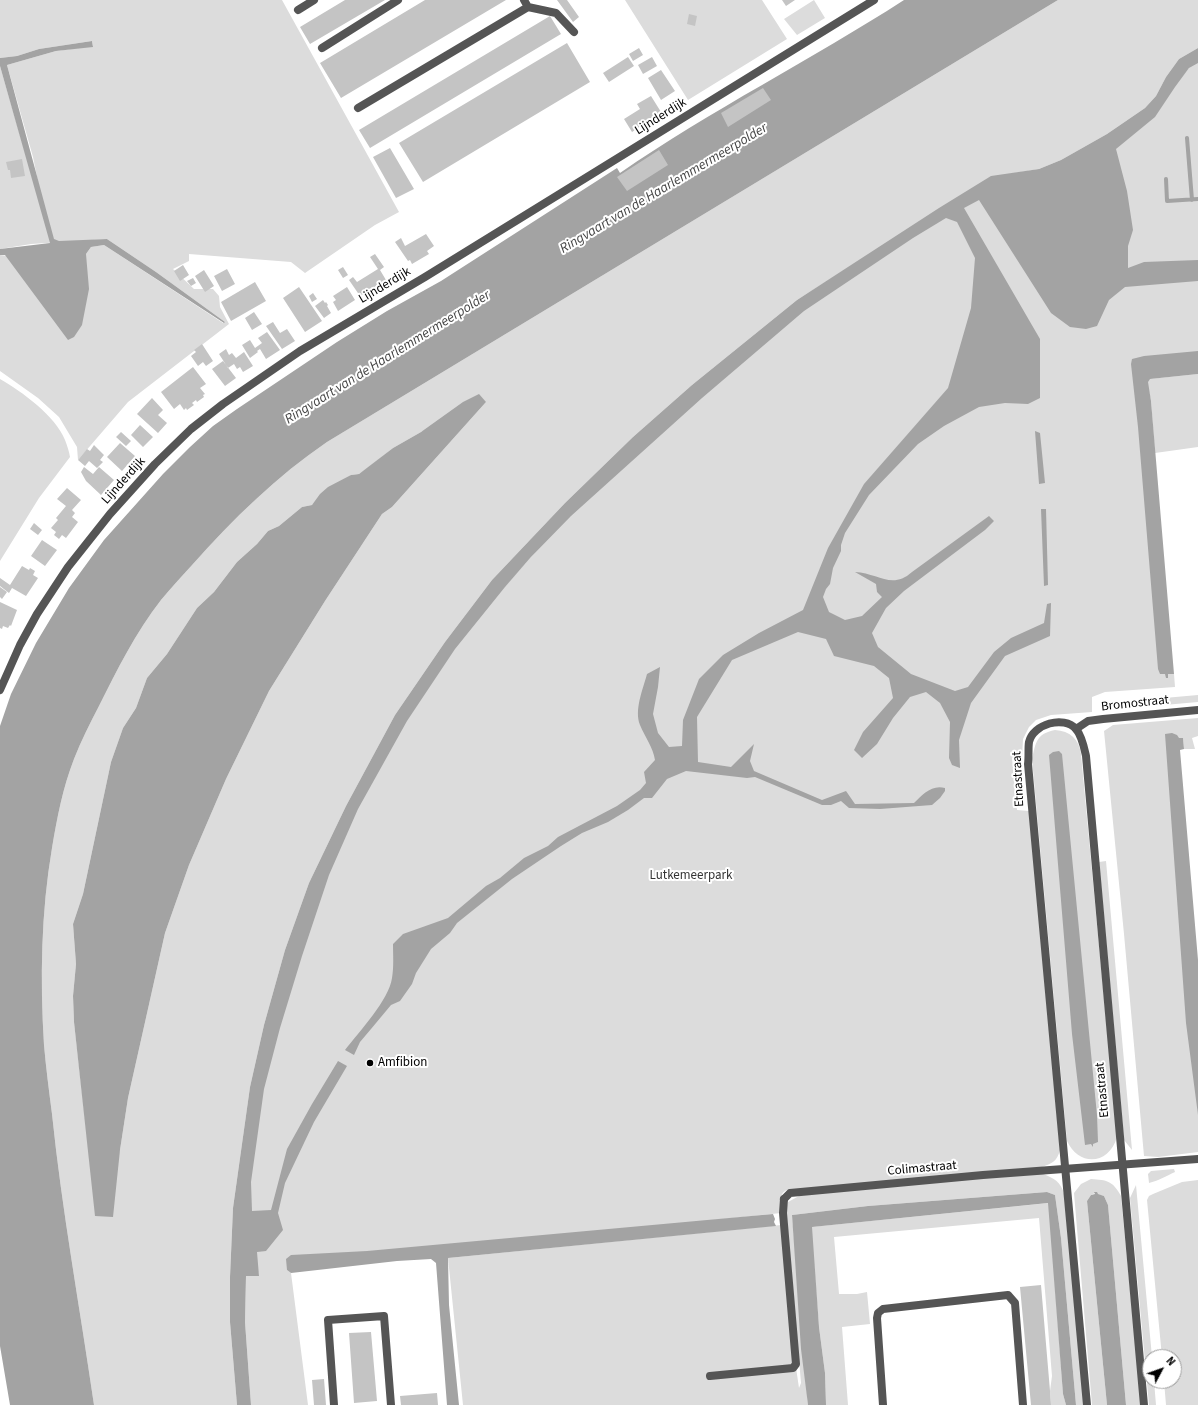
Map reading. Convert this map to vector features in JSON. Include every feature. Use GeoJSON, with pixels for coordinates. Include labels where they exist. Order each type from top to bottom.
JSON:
{"type":"FeatureCollection","features":[{"type":"Feature","properties":{"kind":"street"},"geometry":{"type":"LineString","coordinates":[[298,10],[314,0]]}},
{"type":"Feature","properties":{"kind":"street"},"geometry":{"type":"LineString","coordinates":[[322,48],[398,0]]}},
{"type":"Feature","properties":{"kind":"street","name":"Lijnderdijk"},"geometry":{"type":"LineString","coordinates":[[0,690],[20,645],[68,567],[110,514],[155,464],[191,429],[223,404],[300,351],[425,277],[874,0]]}},
{"type":"Feature","properties":{"kind":"street"},"geometry":{"type":"LineString","coordinates":[[358,108],[526,4],[556,13],[574,32]]}},
{"type":"Feature","properties":{"kind":"street","name":"Bromostraat"},"geometry":{"type":"LineString","coordinates":[[1076,729],[1088,721],[1198,710]]}},
{"type":"Feature","properties":{"kind":"street","name":"Etnastraat"},"geometry":{"type":"LineString","coordinates":[[1087,1405],[1028,764],[1029,741],[1033,734],[1041,727],[1054,722],[1065,724],[1076,729],[1084,745],[1086,756],[1144,1405]]}},
{"type":"Feature","properties":{"kind":"street"},"geometry":{"type":"LineString","coordinates":[[1122,1166],[1198,1159]]}},
{"type":"Feature","properties":{"kind":"street","name":"Colimastraat"},"geometry":{"type":"LineString","coordinates":[[710,1376],[793,1368],[796,1364],[783,1213],[784,1199],[790,1193],[982,1175],[1122,1166]]}},
{"type":"Feature","properties":{"kind":"street"},"geometry":{"type":"LineString","coordinates":[[883,1405],[877,1318],[878,1313],[883,1309],[1008,1295],[1015,1303],[1023,1405]]}},
{"type":"Feature","properties":{"kind":"street"},"geometry":{"type":"LineString","coordinates":[[334,1405],[328,1320],[384,1316],[391,1405]]}},
{"type":"Feature","properties":{"kind":"green space"},"geometry":{"type":"Polygon","coordinates":[[[0,0],[282,0],[399,212],[375,225],[305,273],[291,262],[189,254],[189,261],[173,269],[194,289],[213,289],[219,296],[220,307],[229,324],[128,402],[78,460],[77,447],[59,417],[38,398],[0,371],[0,255],[86,265],[86,254],[91,247],[104,245],[223,323],[225,322],[107,239],[31,244],[0,249],[0,66],[49,236],[33,157],[7,65],[56,51],[93,46],[92,41],[39,49],[17,56],[0,58],[0,0]]]}},
{"type":"Feature","properties":{"kind":"green space"},"geometry":{"type":"Polygon","coordinates":[[[625,0],[762,0],[787,39],[688,100],[625,0]]]}},
{"type":"Feature","properties":{"kind":"green space"},"geometry":{"type":"Polygon","coordinates":[[[814,0],[825,18],[797,35],[784,19],[814,0]]]}},
{"type":"Feature","properties":{"kind":"green space"},"geometry":{"type":"Polygon","coordinates":[[[1058,0],[1198,0],[1198,48],[1179,59],[1166,77],[1156,96],[1145,108],[1107,134],[1061,160],[1039,169],[991,177],[797,300],[692,385],[633,437],[565,503],[492,580],[445,642],[395,715],[346,806],[309,883],[285,950],[264,1025],[250,1087],[233,1208],[230,1322],[237,1405],[94,1405],[61,1187],[44,1045],[42,946],[48,872],[61,803],[70,770],[86,732],[127,652],[152,612],[208,547],[256,499],[291,469],[327,442],[1058,0]],[[486,402],[421,432],[393,448],[359,474],[351,475],[312,505],[302,507],[279,526],[268,531],[257,544],[237,562],[214,592],[197,608],[167,654],[147,678],[136,708],[123,728],[111,762],[83,894],[73,924],[76,964],[73,996],[74,1022],[96,1216],[120,1150],[128,1098],[165,933],[189,865],[226,779],[269,691],[325,601],[382,514],[392,507],[486,402]]]}},
{"type":"Feature","properties":{"kind":"green space","name":"Lutkemeerpark"},"geometry":{"type":"Polygon","coordinates":[[[1198,57],[1198,359],[1144,364],[1166,674],[1174,674],[1175,687],[1105,692],[1092,697],[1092,712],[1051,715],[1036,720],[1029,727],[1023,739],[1022,759],[1012,758],[1017,810],[1029,811],[1060,1150],[1054,1161],[1042,1167],[1043,1174],[1056,1181],[1061,1186],[1064,1194],[1084,1405],[1076,1405],[1061,1238],[1055,1195],[1047,1192],[868,1206],[792,1215],[808,1405],[463,1405],[448,1258],[781,1225],[794,1354],[799,1388],[801,1383],[786,1208],[788,1202],[823,1187],[787,1190],[782,1194],[780,1200],[781,1213],[437,1249],[287,1270],[291,1273],[308,1405],[251,1405],[245,1322],[246,1276],[259,1276],[242,1196],[259,1081],[326,863],[398,727],[461,636],[584,497],[815,296],[954,208],[1032,177],[1150,115],[1198,57]]]}},
{"type":"Feature","properties":{"kind":"green space"},"geometry":{"type":"Polygon","coordinates":[[[1198,374],[1198,447],[1155,453],[1151,401],[1147,382],[1149,379],[1198,374]]]}},
{"type":"Feature","properties":{"kind":"green space"},"geometry":{"type":"Polygon","coordinates":[[[0,379],[28,397],[46,413],[54,422],[65,440],[70,457],[39,498],[0,561],[0,379]]]}},
{"type":"Feature","properties":{"kind":"green space"},"geometry":{"type":"Polygon","coordinates":[[[1198,695],[1198,702],[1108,710],[1108,703],[1198,695]]]}},
{"type":"Feature","properties":{"kind":"green space"},"geometry":{"type":"Polygon","coordinates":[[[1198,718],[1198,736],[1192,738],[1195,749],[1184,749],[1183,738],[1179,738],[1198,1115],[1198,1152],[1158,1157],[1144,1156],[1104,731],[1113,725],[1198,718]]]}},
{"type":"Feature","properties":{"kind":"green space"},"geometry":{"type":"Polygon","coordinates":[[[1055,730],[1065,732],[1073,737],[1078,744],[1081,754],[1117,1137],[1108,1153],[1094,1159],[1086,1159],[1079,1155],[1072,1149],[1067,1141],[1032,759],[1036,743],[1040,736],[1055,730]]]}},
{"type":"Feature","properties":{"kind":"green space"},"geometry":{"type":"Polygon","coordinates":[[[1106,861],[1132,1150],[1124,1140],[1099,862],[1106,861]]]}},
{"type":"Feature","properties":{"kind":"green space"},"geometry":{"type":"Polygon","coordinates":[[[1174,1169],[1175,1172],[1149,1183],[1148,1174],[1151,1171],[1174,1169]]]}},
{"type":"Feature","properties":{"kind":"green space"},"geometry":{"type":"Polygon","coordinates":[[[1091,1179],[1109,1182],[1115,1187],[1121,1196],[1141,1405],[1126,1405],[1108,1205],[1104,1196],[1097,1194],[1097,1192],[1091,1195],[1087,1201],[1107,1405],[1092,1405],[1074,1193],[1081,1184],[1091,1179]]]}},
{"type":"Feature","properties":{"kind":"green space"},"geometry":{"type":"Polygon","coordinates":[[[1198,1180],[1198,1405],[1166,1405],[1165,1389],[1182,1389],[1182,1349],[1161,1349],[1147,1200],[1149,1196],[1182,1182],[1198,1180]]]}},
{"type":"Feature","properties":{"kind":"green space"},"geometry":{"type":"Polygon","coordinates":[[[1136,1185],[1151,1349],[1144,1349],[1130,1198],[1136,1185]]]}},
{"type":"Feature","properties":{"kind":"green space"},"geometry":{"type":"Polygon","coordinates":[[[1049,1203],[1063,1394],[1066,1405],[1051,1405],[1050,1391],[1052,1376],[1039,1218],[834,1237],[839,1294],[857,1294],[867,1292],[870,1324],[842,1327],[848,1405],[826,1405],[825,1373],[819,1327],[811,1227],[1049,1203]]]}},
{"type":"Feature","properties":{"kind":"green space"},"geometry":{"type":"Polygon","coordinates":[[[1148,1389],[1155,1389],[1156,1405],[1149,1405],[1148,1389]]]}},
{"type":"Feature","properties":{"kind":"water","name":"Ringvaart van de Haarlemmermeerpolder"},"geometry":{"type":"Polygon","coordinates":[[[904,0],[1058,0],[327,442],[291,469],[256,499],[208,547],[161,600],[143,625],[92,719],[70,770],[61,803],[48,872],[42,946],[44,1045],[61,1187],[94,1405],[10,1405],[0,1346],[0,726],[11,694],[36,643],[69,588],[104,540],[163,474],[213,426],[237,409],[337,342],[387,311],[441,281],[617,168],[620,173],[725,106],[904,0]]]}},
{"type":"Feature","properties":{"kind":"water"},"geometry":{"type":"Polygon","coordinates":[[[92,41],[93,47],[56,51],[7,65],[54,239],[59,241],[107,239],[156,272],[225,322],[224,323],[104,245],[91,247],[86,254],[89,289],[82,325],[74,337],[68,340],[5,255],[0,255],[0,249],[50,243],[0,66],[0,58],[17,56],[39,49],[92,41]]]}},
{"type":"Feature","properties":{"kind":"water"},"geometry":{"type":"Polygon","coordinates":[[[1198,48],[1198,63],[1189,68],[1155,117],[1116,149],[1127,191],[1133,230],[1128,246],[1128,268],[1144,262],[1198,260],[1198,281],[1125,287],[1109,300],[1097,326],[1086,329],[1070,327],[1051,313],[979,200],[964,208],[1040,339],[1040,398],[1028,404],[1005,403],[979,407],[944,426],[918,444],[869,495],[845,533],[841,545],[841,551],[833,568],[830,584],[823,597],[829,612],[845,620],[862,616],[882,597],[877,592],[876,584],[855,572],[885,579],[898,580],[905,577],[989,516],[994,521],[985,530],[904,591],[886,608],[872,633],[878,647],[911,674],[955,691],[968,687],[994,652],[1011,638],[1044,623],[1047,604],[1051,603],[1050,636],[1005,656],[971,703],[959,740],[960,768],[952,765],[949,758],[950,722],[940,703],[926,692],[910,697],[893,718],[877,744],[862,758],[854,750],[863,732],[893,698],[889,678],[874,666],[834,656],[826,639],[798,632],[732,660],[697,717],[698,762],[731,767],[754,744],[750,761],[754,771],[822,800],[846,791],[855,804],[914,803],[932,789],[940,787],[945,788],[945,791],[940,798],[932,805],[880,809],[849,808],[841,801],[831,805],[822,805],[755,777],[747,778],[686,771],[667,779],[652,798],[644,798],[608,822],[582,833],[561,846],[512,879],[457,923],[450,933],[431,949],[416,973],[412,984],[400,1001],[391,1005],[360,1042],[354,1055],[345,1050],[373,1016],[390,987],[393,974],[393,944],[403,934],[448,918],[486,886],[500,878],[524,858],[548,846],[558,837],[617,806],[640,790],[646,783],[644,772],[655,760],[653,751],[638,719],[640,700],[647,674],[660,667],[653,714],[658,733],[669,747],[682,746],[683,720],[699,679],[723,655],[759,633],[803,610],[828,548],[864,484],[948,388],[971,308],[975,258],[957,222],[946,218],[913,238],[804,311],[702,398],[571,516],[531,557],[455,649],[407,721],[358,809],[329,875],[280,1028],[264,1089],[251,1182],[252,1211],[271,1210],[287,1149],[338,1061],[347,1066],[314,1122],[285,1183],[278,1213],[283,1230],[266,1251],[257,1252],[259,1276],[246,1276],[245,1322],[251,1405],[237,1405],[230,1322],[233,1208],[250,1087],[264,1025],[285,950],[309,883],[346,806],[395,715],[445,642],[492,580],[565,503],[633,437],[692,385],[797,300],[991,176],[1039,169],[1061,160],[1107,134],[1145,108],[1156,96],[1166,77],[1179,59],[1198,48]]]}},
{"type":"Feature","properties":{"kind":"water"},"geometry":{"type":"Polygon","coordinates":[[[1198,351],[1198,374],[1150,379],[1148,382],[1151,401],[1174,674],[1168,674],[1168,678],[1166,678],[1165,674],[1160,674],[1158,669],[1138,427],[1131,364],[1132,359],[1144,356],[1198,351]]]}},
{"type":"Feature","properties":{"kind":"water"},"geometry":{"type":"Polygon","coordinates":[[[479,394],[486,402],[392,507],[382,514],[325,601],[269,691],[226,779],[189,865],[165,933],[128,1098],[120,1150],[113,1217],[95,1216],[74,1022],[73,996],[76,964],[73,924],[83,894],[111,762],[123,728],[136,708],[147,678],[167,654],[197,608],[214,592],[237,562],[257,544],[268,531],[279,526],[302,507],[312,505],[320,494],[328,487],[351,475],[359,474],[393,448],[421,432],[463,402],[479,394]]]}},
{"type":"Feature","properties":{"kind":"water"},"geometry":{"type":"Polygon","coordinates":[[[1035,431],[1040,433],[1045,483],[1039,484],[1035,431]]]}},
{"type":"Feature","properties":{"kind":"water"},"geometry":{"type":"Polygon","coordinates":[[[1041,509],[1046,509],[1048,585],[1044,586],[1041,509]]]}},
{"type":"Feature","properties":{"kind":"water"},"geometry":{"type":"Polygon","coordinates":[[[1172,733],[1177,735],[1179,738],[1183,738],[1184,749],[1180,750],[1198,960],[1198,1115],[1186,1023],[1165,734],[1172,733]]]}},
{"type":"Feature","properties":{"kind":"water"},"geometry":{"type":"Polygon","coordinates":[[[1059,751],[1062,754],[1097,1115],[1098,1142],[1093,1144],[1093,1147],[1091,1144],[1085,1145],[1072,1034],[1049,755],[1053,752],[1059,751]]]}},
{"type":"Feature","properties":{"kind":"water"},"geometry":{"type":"Polygon","coordinates":[[[1047,1192],[1055,1195],[1061,1238],[1076,1405],[1066,1405],[1063,1394],[1048,1203],[812,1227],[819,1327],[825,1373],[826,1405],[808,1405],[801,1349],[792,1215],[868,1206],[1047,1192]]]}},
{"type":"Feature","properties":{"kind":"water"},"geometry":{"type":"Polygon","coordinates":[[[1094,1192],[1104,1196],[1108,1205],[1126,1405],[1107,1405],[1087,1201],[1091,1195],[1095,1194],[1094,1192]]]}},
{"type":"Feature","properties":{"kind":"water"},"geometry":{"type":"Polygon","coordinates":[[[773,1214],[776,1226],[448,1258],[449,1305],[459,1405],[447,1405],[436,1263],[431,1259],[397,1261],[291,1273],[287,1270],[286,1259],[291,1255],[367,1251],[773,1214]]]}},
{"type":"Feature","properties":{"kind":"building"},"geometry":{"type":"Polygon","coordinates":[[[345,0],[385,0],[310,44],[300,27],[345,0]]]}},
{"type":"Feature","properties":{"kind":"building"},"geometry":{"type":"Polygon","coordinates":[[[425,0],[506,0],[341,98],[320,63],[425,0]]]}},
{"type":"Feature","properties":{"kind":"building"},"geometry":{"type":"Polygon","coordinates":[[[557,0],[567,0],[579,17],[573,22],[557,0]]]}},
{"type":"Feature","properties":{"kind":"building"},"geometry":{"type":"Polygon","coordinates":[[[782,0],[795,0],[786,6],[782,0]]]}},
{"type":"Feature","properties":{"kind":"building"},"geometry":{"type":"Polygon","coordinates":[[[689,14],[697,16],[695,26],[687,24],[689,14]]]}},
{"type":"Feature","properties":{"kind":"building"},"geometry":{"type":"Polygon","coordinates":[[[550,16],[561,34],[370,148],[359,130],[550,16]]]}},
{"type":"Feature","properties":{"kind":"building"},"geometry":{"type":"Polygon","coordinates":[[[567,43],[590,82],[423,182],[399,143],[567,43]]]}},
{"type":"Feature","properties":{"kind":"building"},"geometry":{"type":"Polygon","coordinates":[[[639,48],[643,55],[633,61],[629,54],[639,48]]]}},
{"type":"Feature","properties":{"kind":"building"},"geometry":{"type":"Polygon","coordinates":[[[628,57],[634,66],[609,82],[603,73],[628,57]]]}},
{"type":"Feature","properties":{"kind":"building"},"geometry":{"type":"Polygon","coordinates":[[[652,57],[657,66],[643,74],[638,65],[652,57]]]}},
{"type":"Feature","properties":{"kind":"building"},"geometry":{"type":"Polygon","coordinates":[[[661,70],[675,91],[661,100],[648,78],[661,70]]]}},
{"type":"Feature","properties":{"kind":"building"},"geometry":{"type":"Polygon","coordinates":[[[763,88],[771,100],[728,127],[721,113],[763,88]]]}},
{"type":"Feature","properties":{"kind":"building"},"geometry":{"type":"Polygon","coordinates":[[[651,96],[661,112],[632,132],[624,119],[640,109],[637,104],[651,96]]]}},
{"type":"Feature","properties":{"kind":"building"},"geometry":{"type":"Polygon","coordinates":[[[390,148],[414,189],[396,198],[373,157],[390,148]]]}},
{"type":"Feature","properties":{"kind":"building"},"geometry":{"type":"Polygon","coordinates":[[[659,150],[668,165],[627,191],[617,177],[659,150]]]}},
{"type":"Feature","properties":{"kind":"building"},"geometry":{"type":"Polygon","coordinates":[[[22,159],[25,176],[11,178],[10,170],[8,170],[6,162],[22,159]]]}},
{"type":"Feature","properties":{"kind":"building"},"geometry":{"type":"Polygon","coordinates":[[[426,234],[434,246],[427,251],[429,254],[412,264],[410,260],[408,261],[395,242],[401,238],[405,246],[426,234]]]}},
{"type":"Feature","properties":{"kind":"building"},"geometry":{"type":"Polygon","coordinates":[[[375,254],[384,267],[380,270],[386,280],[360,296],[349,280],[353,277],[357,282],[378,269],[370,257],[375,254]]]}},
{"type":"Feature","properties":{"kind":"building"},"geometry":{"type":"Polygon","coordinates":[[[183,265],[189,275],[180,281],[174,271],[183,265]]]}},
{"type":"Feature","properties":{"kind":"building"},"geometry":{"type":"Polygon","coordinates":[[[343,267],[348,275],[343,278],[338,270],[343,267]]]}},
{"type":"Feature","properties":{"kind":"building"},"geometry":{"type":"Polygon","coordinates":[[[227,269],[235,284],[222,291],[214,276],[227,269]]]}},
{"type":"Feature","properties":{"kind":"building"},"geometry":{"type":"Polygon","coordinates":[[[204,270],[214,286],[205,292],[195,276],[204,270]]]}},
{"type":"Feature","properties":{"kind":"building"},"geometry":{"type":"Polygon","coordinates":[[[193,278],[196,283],[191,286],[187,281],[193,278]]]}},
{"type":"Feature","properties":{"kind":"building"},"geometry":{"type":"Polygon","coordinates":[[[255,282],[266,301],[231,321],[221,302],[255,282]]]}},
{"type":"Feature","properties":{"kind":"building"},"geometry":{"type":"Polygon","coordinates":[[[299,287],[322,321],[305,332],[283,298],[299,287]]]}},
{"type":"Feature","properties":{"kind":"building"},"geometry":{"type":"Polygon","coordinates":[[[347,287],[355,300],[338,311],[333,302],[336,300],[333,296],[347,287]]]}},
{"type":"Feature","properties":{"kind":"building"},"geometry":{"type":"Polygon","coordinates":[[[313,293],[317,299],[312,302],[309,296],[313,293]]]}},
{"type":"Feature","properties":{"kind":"building"},"geometry":{"type":"Polygon","coordinates":[[[323,300],[328,305],[327,306],[331,313],[324,318],[315,306],[323,300]]]}},
{"type":"Feature","properties":{"kind":"building"},"geometry":{"type":"Polygon","coordinates":[[[254,312],[262,324],[252,330],[245,318],[254,312]]]}},
{"type":"Feature","properties":{"kind":"building"},"geometry":{"type":"Polygon","coordinates":[[[273,322],[280,333],[287,329],[295,341],[282,349],[266,326],[273,322]]]}},
{"type":"Feature","properties":{"kind":"building"},"geometry":{"type":"Polygon","coordinates":[[[267,332],[280,350],[266,359],[260,349],[250,358],[242,345],[250,340],[255,348],[262,343],[258,338],[267,332]]]}},
{"type":"Feature","properties":{"kind":"building"},"geometry":{"type":"Polygon","coordinates":[[[202,344],[213,361],[206,366],[203,362],[198,366],[191,356],[196,352],[194,350],[202,344]]]}},
{"type":"Feature","properties":{"kind":"building"},"geometry":{"type":"Polygon","coordinates":[[[226,349],[229,355],[232,353],[236,358],[244,352],[253,366],[243,372],[240,367],[237,369],[234,364],[228,368],[219,354],[226,349]]]}},
{"type":"Feature","properties":{"kind":"building"},"geometry":{"type":"Polygon","coordinates":[[[223,361],[236,378],[225,386],[212,369],[223,361]]]}},
{"type":"Feature","properties":{"kind":"building"},"geometry":{"type":"Polygon","coordinates":[[[193,367],[206,384],[200,388],[205,394],[203,395],[204,397],[197,402],[196,400],[192,403],[194,405],[187,410],[186,408],[184,410],[180,404],[174,409],[161,392],[193,367]]]}},
{"type":"Feature","properties":{"kind":"building"},"geometry":{"type":"Polygon","coordinates":[[[152,398],[163,410],[158,415],[167,423],[158,433],[137,414],[152,398]]]}},
{"type":"Feature","properties":{"kind":"building"},"geometry":{"type":"Polygon","coordinates":[[[140,425],[153,437],[143,447],[131,435],[140,425]]]}},
{"type":"Feature","properties":{"kind":"building"},"geometry":{"type":"Polygon","coordinates":[[[121,432],[131,441],[126,446],[116,437],[121,432]]]}},
{"type":"Feature","properties":{"kind":"building"},"geometry":{"type":"Polygon","coordinates":[[[120,443],[135,456],[122,471],[107,457],[120,443]]]}},
{"type":"Feature","properties":{"kind":"building"},"geometry":{"type":"Polygon","coordinates":[[[94,445],[104,455],[100,460],[103,462],[97,468],[89,461],[85,466],[78,460],[87,449],[90,451],[94,445]]]}},
{"type":"Feature","properties":{"kind":"building"},"geometry":{"type":"Polygon","coordinates":[[[84,467],[93,474],[99,467],[114,480],[101,495],[86,481],[81,472],[84,467]]]}},
{"type":"Feature","properties":{"kind":"building"},"geometry":{"type":"Polygon","coordinates":[[[67,488],[81,500],[72,510],[75,513],[72,517],[78,522],[66,538],[62,535],[59,539],[54,535],[56,532],[51,528],[58,520],[56,518],[66,506],[57,499],[67,488]]]}},
{"type":"Feature","properties":{"kind":"building"},"geometry":{"type":"Polygon","coordinates":[[[34,523],[42,530],[38,535],[30,529],[34,523]]]}},
{"type":"Feature","properties":{"kind":"building"},"geometry":{"type":"Polygon","coordinates":[[[42,540],[57,550],[45,566],[31,556],[42,540]]]}},
{"type":"Feature","properties":{"kind":"building"},"geometry":{"type":"Polygon","coordinates":[[[22,566],[29,570],[30,568],[35,571],[33,575],[38,578],[26,596],[12,588],[9,593],[0,586],[0,578],[10,585],[22,566]]]}},
{"type":"Feature","properties":{"kind":"building"},"geometry":{"type":"Polygon","coordinates":[[[0,587],[7,592],[2,599],[0,597],[0,587]]]}},
{"type":"Feature","properties":{"kind":"building"},"geometry":{"type":"Polygon","coordinates":[[[0,602],[17,610],[11,626],[10,625],[8,628],[3,626],[2,629],[0,628],[0,602]]]}},
{"type":"Feature","properties":{"kind":"building"},"geometry":{"type":"Polygon","coordinates":[[[1041,1285],[1051,1405],[1031,1405],[1020,1287],[1041,1285]]]}},
{"type":"Feature","properties":{"kind":"building"},"geometry":{"type":"Polygon","coordinates":[[[371,1332],[377,1401],[354,1403],[349,1333],[371,1332]]]}},
{"type":"Feature","properties":{"kind":"building"},"geometry":{"type":"Polygon","coordinates":[[[324,1379],[326,1405],[314,1405],[312,1380],[324,1379]]]}},
{"type":"Feature","properties":{"kind":"building"},"geometry":{"type":"Polygon","coordinates":[[[437,1393],[438,1405],[401,1405],[400,1396],[437,1393]]]}},
{"type":"Feature","properties":{"kind":"waterway"},"geometry":{"type":"LineString","coordinates":[[1187,138],[1192,200]]}},
{"type":"Feature","properties":{"kind":"waterway"},"geometry":{"type":"LineString","coordinates":[[1166,179],[1167,201],[1198,199]]}},
{"type":"Feature","properties":{"kind":"place","name":"Amfibion"},"geometry":{"type":"Point","coordinates":[370,1063]}}]}
